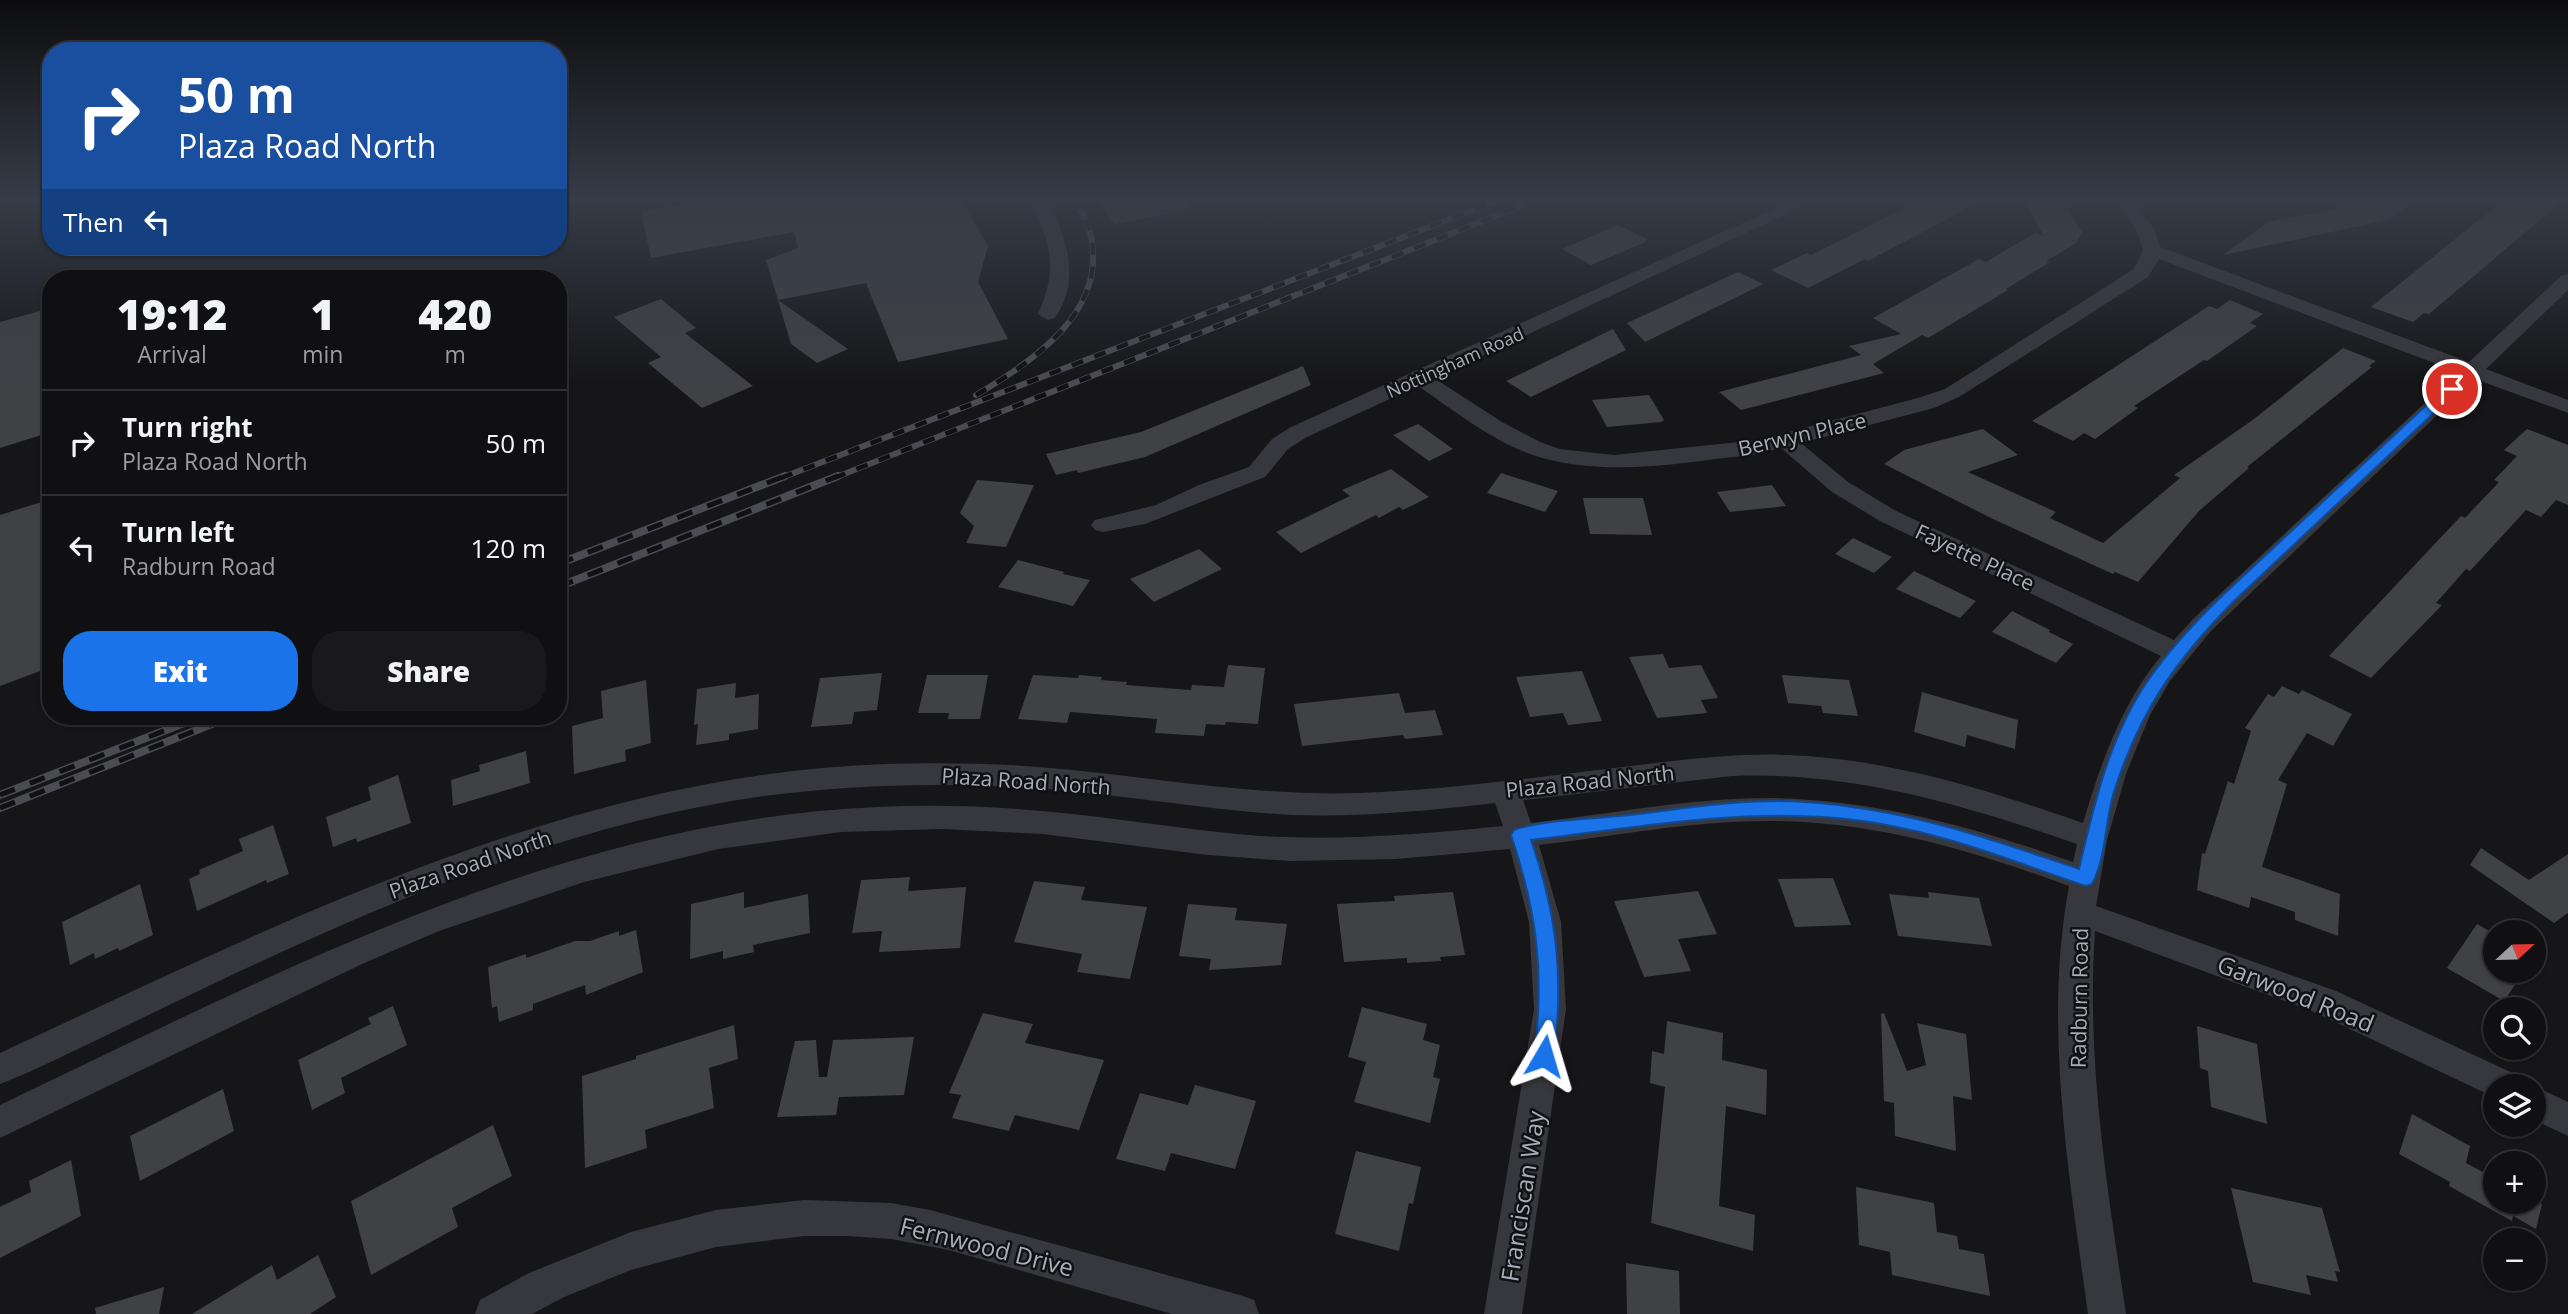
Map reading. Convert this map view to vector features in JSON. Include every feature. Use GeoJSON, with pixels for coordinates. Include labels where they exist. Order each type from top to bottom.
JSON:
{"type":"FeatureCollection","features":[{"type":"Feature","properties":{"kind":"street"},"geometry":{"type":"LineString","coordinates":[[1048,314],[1061,284],[1061,259]]}},
{"type":"Feature","properties":{"kind":"street","name":"Nottingham Road"},"geometry":{"type":"LineString","coordinates":[[1103,525],[1137,519],[1164,510],[1207,490],[1257,472],[1280,444],[1299,432],[1678,259]]}},
{"type":"Feature","properties":{"kind":"street","name":"Berwyn Place"},"geometry":{"type":"LineString","coordinates":[[1420,377],[1513,438],[1532,447],[1576,459],[1641,461],[1729,452],[1786,441],[1926,403],[1952,393],[2141,273],[2149,259]]}},
{"type":"Feature","properties":{"kind":"street"},"geometry":{"type":"LineString","coordinates":[[2177,259],[2568,407]]}},
{"type":"Feature","properties":{"kind":"street","name":"Radburn Road"},"geometry":{"type":"LineString","coordinates":[[2107,1314],[2078,1092],[2075,978],[2080,913],[2093,838],[2104,796],[2135,717],[2154,684],[2178,653],[2228,599],[2568,280]]}},
{"type":"Feature","properties":{"kind":"street","name":"Fayette Place"},"geometry":{"type":"LineString","coordinates":[[1786,441],[1840,487],[1879,511],[2178,653]]}},
{"type":"Feature","properties":{"kind":"street","name":"Plaza Road North"},"geometry":{"type":"LineString","coordinates":[[0,1069],[303,929],[440,871],[570,830],[696,798],[814,780],[925,774],[1034,778],[1288,803],[1401,802],[1721,767],[1794,766],[1893,777],[1956,792],[2093,838]]}},
{"type":"Feature","properties":{"kind":"street","name":"Franciscan Way"},"geometry":{"type":"LineString","coordinates":[[1503,1314],[1550,1009],[1550,967],[1545,922],[1535,878],[1506,790]]}},
{"type":"Feature","properties":{"kind":"street"},"geometry":{"type":"LineString","coordinates":[[696,798],[698,841]]}},
{"type":"Feature","properties":{"kind":"street","name":"Plaza Road North"},"geometry":{"type":"LineString","coordinates":[[0,1122],[314,972],[449,913],[573,873],[698,841],[809,824],[916,818],[1021,821],[1286,849],[1410,846],[1727,811],[1805,808],[1895,819],[1953,833],[2086,878]]}},
{"type":"Feature","properties":{"kind":"street","name":"Garwood Road"},"geometry":{"type":"LineString","coordinates":[[2080,913],[2324,1001],[2483,1076]]}},
{"type":"Feature","properties":{"kind":"street"},"geometry":{"type":"LineString","coordinates":[[2546,1108],[2568,1120]]}},
{"type":"Feature","properties":{"kind":"street","name":"Fernwood Drive"},"geometry":{"type":"LineString","coordinates":[[494,1314],[549,1283],[619,1255],[690,1234],[759,1222],[828,1217],[891,1222],[957,1234],[1240,1314]]}},
{"type":"Feature","properties":{"kind":"building"},"geometry":{"type":"Polygon","coordinates":[[[984,259],[978,282],[1008,339],[898,362],[866,283],[778,300],[766,260],[984,259]]]}},
{"type":"Feature","properties":{"kind":"building"},"geometry":{"type":"Polygon","coordinates":[[[1581,259],[1605,259],[1591,265],[1581,259]]]}},
{"type":"Feature","properties":{"kind":"building"},"geometry":{"type":"Polygon","coordinates":[[[1794,259],[1864,259],[1808,288],[1771,270],[1794,259]]]}},
{"type":"Feature","properties":{"kind":"building"},"geometry":{"type":"Polygon","coordinates":[[[1978,259],[1986,262],[1991,259],[2049,259],[2046,261],[2050,262],[1928,338],[1922,335],[1873,364],[1884,373],[1741,410],[1719,392],[1861,355],[1849,346],[1901,334],[1873,318],[1978,259]]]}},
{"type":"Feature","properties":{"kind":"building"},"geometry":{"type":"Polygon","coordinates":[[[2430,259],[2494,259],[2429,314],[2424,313],[2413,322],[2371,307],[2430,259]]]}},
{"type":"Feature","properties":{"kind":"building"},"geometry":{"type":"Polygon","coordinates":[[[1738,272],[1763,284],[1645,342],[1627,323],[1738,272]]]}},
{"type":"Feature","properties":{"kind":"building"},"geometry":{"type":"Polygon","coordinates":[[[661,299],[696,328],[685,333],[753,386],[702,408],[648,363],[661,357],[614,317],[661,299]]]}},
{"type":"Feature","properties":{"kind":"building"},"geometry":{"type":"Polygon","coordinates":[[[778,300],[848,349],[817,363],[791,344],[778,300]]]}},
{"type":"Feature","properties":{"kind":"building"},"geometry":{"type":"Polygon","coordinates":[[[2230,300],[2263,314],[2250,323],[2257,326],[2134,406],[2138,408],[2095,439],[2084,433],[2073,441],[2032,421],[2209,306],[2217,309],[2230,300]]]}},
{"type":"Feature","properties":{"kind":"building"},"geometry":{"type":"Polygon","coordinates":[[[42,310],[42,435],[0,448],[0,322],[42,310]]]}},
{"type":"Feature","properties":{"kind":"building"},"geometry":{"type":"Polygon","coordinates":[[[1613,329],[1626,350],[1531,397],[1506,381],[1613,329]]]}},
{"type":"Feature","properties":{"kind":"building"},"geometry":{"type":"Polygon","coordinates":[[[2343,348],[2376,361],[2247,467],[2249,468],[2199,511],[2138,582],[2115,572],[2113,574],[1993,519],[1884,464],[1904,450],[1983,429],[2018,455],[1968,472],[2056,512],[2050,518],[2103,543],[2180,478],[2174,475],[2254,419],[2343,348]]]}},
{"type":"Feature","properties":{"kind":"building"},"geometry":{"type":"Polygon","coordinates":[[[1303,366],[1311,385],[1145,457],[1078,473],[1077,470],[1056,475],[1046,454],[1141,432],[1303,366]]]}},
{"type":"Feature","properties":{"kind":"building"},"geometry":{"type":"Polygon","coordinates":[[[1649,395],[1664,420],[1661,422],[1607,427],[1592,400],[1649,395]]]}},
{"type":"Feature","properties":{"kind":"building"},"geometry":{"type":"Polygon","coordinates":[[[1418,424],[1453,449],[1429,461],[1393,435],[1418,424]]]}},
{"type":"Feature","properties":{"kind":"building"},"geometry":{"type":"Polygon","coordinates":[[[2527,429],[2568,445],[2568,505],[2556,500],[2541,517],[2526,510],[2470,571],[2466,569],[2436,603],[2442,605],[2371,678],[2329,656],[2461,516],[2465,518],[2499,482],[2494,480],[2517,456],[2504,450],[2527,429]]]}},
{"type":"Feature","properties":{"kind":"building"},"geometry":{"type":"Polygon","coordinates":[[[1391,469],[1429,497],[1403,510],[1399,507],[1379,518],[1376,515],[1301,553],[1276,532],[1350,496],[1342,490],[1391,469]]]}},
{"type":"Feature","properties":{"kind":"building"},"geometry":{"type":"Polygon","coordinates":[[[1501,473],[1558,491],[1545,512],[1487,493],[1501,473]]]}},
{"type":"Feature","properties":{"kind":"building"},"geometry":{"type":"Polygon","coordinates":[[[977,480],[1034,485],[1006,547],[966,543],[974,526],[960,513],[977,480]]]}},
{"type":"Feature","properties":{"kind":"building"},"geometry":{"type":"Polygon","coordinates":[[[1772,485],[1786,506],[1730,512],[1717,492],[1772,485]]]}},
{"type":"Feature","properties":{"kind":"building"},"geometry":{"type":"Polygon","coordinates":[[[1583,498],[1643,498],[1652,535],[1590,534],[1583,498]]]}},
{"type":"Feature","properties":{"kind":"building"},"geometry":{"type":"Polygon","coordinates":[[[42,502],[42,670],[0,686],[0,515],[42,502]]]}},
{"type":"Feature","properties":{"kind":"building"},"geometry":{"type":"Polygon","coordinates":[[[1853,538],[1892,557],[1874,573],[1835,554],[1853,538]]]}},
{"type":"Feature","properties":{"kind":"building"},"geometry":{"type":"Polygon","coordinates":[[[1199,549],[1222,569],[1154,602],[1130,579],[1199,549]]]}},
{"type":"Feature","properties":{"kind":"building"},"geometry":{"type":"Polygon","coordinates":[[[1018,560],[1090,580],[1073,606],[998,587],[1018,560]]]}},
{"type":"Feature","properties":{"kind":"building"},"geometry":{"type":"Polygon","coordinates":[[[1914,571],[1976,601],[1960,618],[1896,589],[1914,571]]]}},
{"type":"Feature","properties":{"kind":"building"},"geometry":{"type":"Polygon","coordinates":[[[2012,611],[2073,644],[2056,663],[1992,632],[2012,611]]]}},
{"type":"Feature","properties":{"kind":"building"},"geometry":{"type":"Polygon","coordinates":[[[1663,654],[1669,668],[1701,665],[1718,698],[1701,700],[1707,713],[1657,718],[1629,657],[1663,654]]]}},
{"type":"Feature","properties":{"kind":"building"},"geometry":{"type":"Polygon","coordinates":[[[1228,665],[1265,668],[1258,724],[1206,724],[1204,736],[1155,733],[1157,719],[1070,712],[1067,723],[1018,719],[1033,675],[1102,677],[1101,680],[1127,682],[1126,685],[1191,690],[1192,685],[1224,687],[1228,665]]]}},
{"type":"Feature","properties":{"kind":"building"},"geometry":{"type":"Polygon","coordinates":[[[1582,671],[1602,721],[1568,725],[1563,713],[1530,717],[1516,677],[1582,671]]]}},
{"type":"Feature","properties":{"kind":"building"},"geometry":{"type":"Polygon","coordinates":[[[882,673],[877,710],[854,712],[852,724],[811,727],[820,678],[882,673]]]}},
{"type":"Feature","properties":{"kind":"building"},"geometry":{"type":"Polygon","coordinates":[[[927,675],[988,675],[980,719],[948,719],[949,713],[918,713],[927,675]]]}},
{"type":"Feature","properties":{"kind":"building"},"geometry":{"type":"Polygon","coordinates":[[[1782,675],[1849,680],[1858,716],[1823,713],[1821,706],[1788,703],[1782,675]]]}},
{"type":"Feature","properties":{"kind":"building"},"geometry":{"type":"Polygon","coordinates":[[[646,680],[651,743],[625,750],[626,761],[574,774],[572,726],[603,718],[601,691],[646,680]]]}},
{"type":"Feature","properties":{"kind":"building"},"geometry":{"type":"Polygon","coordinates":[[[736,683],[735,698],[759,694],[758,729],[729,734],[729,740],[696,745],[698,724],[694,725],[697,689],[736,683]]]}},
{"type":"Feature","properties":{"kind":"building"},"geometry":{"type":"Polygon","coordinates":[[[2282,686],[2299,694],[2302,690],[2352,714],[2333,746],[2307,733],[2278,780],[2287,784],[2262,867],[2340,894],[2338,936],[2295,920],[2295,912],[2251,897],[2249,908],[2197,890],[2202,853],[2205,854],[2228,781],[2234,784],[2251,731],[2245,728],[2268,694],[2274,697],[2282,686]]]}},
{"type":"Feature","properties":{"kind":"building"},"geometry":{"type":"Polygon","coordinates":[[[1922,692],[2018,720],[2015,749],[1967,735],[1965,747],[1914,732],[1922,692]]]}},
{"type":"Feature","properties":{"kind":"building"},"geometry":{"type":"Polygon","coordinates":[[[1399,693],[1405,713],[1435,710],[1443,735],[1405,739],[1403,735],[1302,746],[1294,704],[1399,693]]]}},
{"type":"Feature","properties":{"kind":"building"},"geometry":{"type":"Polygon","coordinates":[[[526,751],[530,783],[453,806],[451,780],[480,771],[479,765],[526,751]]]}},
{"type":"Feature","properties":{"kind":"building"},"geometry":{"type":"Polygon","coordinates":[[[398,775],[411,823],[357,842],[356,838],[333,847],[326,817],[371,800],[368,787],[398,775]]]}},
{"type":"Feature","properties":{"kind":"building"},"geometry":{"type":"Polygon","coordinates":[[[273,825],[289,874],[267,883],[266,880],[197,911],[189,879],[200,874],[199,870],[243,851],[239,839],[273,825]]]}},
{"type":"Feature","properties":{"kind":"building"},"geometry":{"type":"Polygon","coordinates":[[[2481,848],[2529,880],[2568,854],[2568,913],[2554,923],[2470,865],[2481,848]]]}},
{"type":"Feature","properties":{"kind":"building"},"geometry":{"type":"Polygon","coordinates":[[[910,877],[908,891],[966,887],[960,948],[879,952],[882,931],[852,933],[861,880],[910,877]]]}},
{"type":"Feature","properties":{"kind":"building"},"geometry":{"type":"Polygon","coordinates":[[[1833,878],[1851,925],[1795,927],[1778,879],[1833,878]]]}},
{"type":"Feature","properties":{"kind":"building"},"geometry":{"type":"Polygon","coordinates":[[[1034,881],[1085,887],[1081,900],[1147,907],[1130,979],[1077,972],[1082,954],[1014,942],[1034,881]]]}},
{"type":"Feature","properties":{"kind":"building"},"geometry":{"type":"Polygon","coordinates":[[[140,884],[153,935],[119,951],[118,948],[95,959],[94,953],[70,965],[62,922],[140,884]]]}},
{"type":"Feature","properties":{"kind":"building"},"geometry":{"type":"Polygon","coordinates":[[[1698,891],[1717,934],[1678,939],[1691,971],[1644,977],[1614,901],[1698,891]]]}},
{"type":"Feature","properties":{"kind":"building"},"geometry":{"type":"Polygon","coordinates":[[[744,892],[744,908],[808,894],[810,933],[753,945],[754,952],[723,959],[723,951],[690,959],[691,904],[744,892]]]}},
{"type":"Feature","properties":{"kind":"building"},"geometry":{"type":"Polygon","coordinates":[[[1453,892],[1465,955],[1440,957],[1441,961],[1407,963],[1407,958],[1344,962],[1337,904],[1395,901],[1394,896],[1453,892]]]}},
{"type":"Feature","properties":{"kind":"building"},"geometry":{"type":"Polygon","coordinates":[[[1928,892],[1979,898],[1992,946],[1898,936],[1889,894],[1929,898],[1928,892]]]}},
{"type":"Feature","properties":{"kind":"building"},"geometry":{"type":"Polygon","coordinates":[[[1188,904],[1237,908],[1235,920],[1287,924],[1281,965],[1209,970],[1211,959],[1179,956],[1188,904]]]}},
{"type":"Feature","properties":{"kind":"building"},"geometry":{"type":"Polygon","coordinates":[[[2477,924],[2483,927],[2483,984],[2516,984],[2507,997],[2497,997],[2447,968],[2477,924]]]}},
{"type":"Feature","properties":{"kind":"building"},"geometry":{"type":"Polygon","coordinates":[[[636,930],[643,972],[586,995],[585,985],[533,1004],[533,1010],[499,1022],[497,1006],[492,1008],[488,967],[526,954],[526,958],[575,941],[590,941],[619,931],[619,936],[636,930]]]}},
{"type":"Feature","properties":{"kind":"building"},"geometry":{"type":"Polygon","coordinates":[[[393,1006],[407,1045],[341,1078],[345,1093],[312,1110],[298,1060],[371,1024],[368,1018],[393,1006]]]}},
{"type":"Feature","properties":{"kind":"building"},"geometry":{"type":"Polygon","coordinates":[[[1362,1007],[1427,1024],[1423,1040],[1440,1045],[1433,1077],[1440,1079],[1430,1123],[1354,1102],[1366,1062],[1348,1057],[1362,1007]]]}},
{"type":"Feature","properties":{"kind":"building"},"geometry":{"type":"Polygon","coordinates":[[[983,1013],[1033,1024],[1025,1043],[1104,1060],[1079,1130],[1015,1115],[1009,1131],[952,1118],[961,1095],[949,1093],[983,1013]]]}},
{"type":"Feature","properties":{"kind":"building"},"geometry":{"type":"Polygon","coordinates":[[[1884,1013],[1907,1071],[1926,1065],[1917,1023],[1966,1034],[1972,1100],[1953,1096],[1956,1151],[1895,1136],[1894,1103],[1884,1101],[1881,1014],[1884,1013]]]}},
{"type":"Feature","properties":{"kind":"building"},"geometry":{"type":"Polygon","coordinates":[[[1667,1021],[1723,1033],[1722,1060],[1767,1070],[1766,1115],[1726,1106],[1719,1206],[1755,1215],[1753,1251],[1651,1223],[1665,1087],[1650,1083],[1652,1051],[1664,1054],[1667,1021]]]}},
{"type":"Feature","properties":{"kind":"building"},"geometry":{"type":"Polygon","coordinates":[[[734,1025],[738,1059],[709,1068],[714,1108],[645,1130],[647,1148],[585,1168],[582,1076],[734,1025]]]}},
{"type":"Feature","properties":{"kind":"building"},"geometry":{"type":"Polygon","coordinates":[[[2197,1026],[2257,1044],[2267,1124],[2211,1107],[2208,1071],[2200,1068],[2197,1026]]]}},
{"type":"Feature","properties":{"kind":"building"},"geometry":{"type":"Polygon","coordinates":[[[914,1037],[904,1095],[839,1097],[836,1115],[777,1117],[795,1041],[816,1040],[819,1077],[827,1077],[833,1040],[914,1037]]]}},
{"type":"Feature","properties":{"kind":"building"},"geometry":{"type":"Polygon","coordinates":[[[1195,1085],[1256,1101],[1235,1169],[1171,1153],[1165,1171],[1116,1159],[1140,1093],[1188,1105],[1195,1085]]]}},
{"type":"Feature","properties":{"kind":"building"},"geometry":{"type":"Polygon","coordinates":[[[223,1089],[234,1131],[140,1181],[130,1136],[223,1089]]]}},
{"type":"Feature","properties":{"kind":"building"},"geometry":{"type":"Polygon","coordinates":[[[2412,1114],[2470,1146],[2466,1163],[2483,1172],[2483,1205],[2449,1186],[2450,1182],[2399,1154],[2412,1114]]]}},
{"type":"Feature","properties":{"kind":"building"},"geometry":{"type":"Polygon","coordinates":[[[493,1125],[512,1176],[452,1208],[458,1227],[371,1275],[351,1201],[493,1125]]]}},
{"type":"Feature","properties":{"kind":"building"},"geometry":{"type":"Polygon","coordinates":[[[1356,1151],[1421,1167],[1413,1204],[1409,1203],[1399,1251],[1335,1234],[1356,1151]]]}},
{"type":"Feature","properties":{"kind":"building"},"geometry":{"type":"Polygon","coordinates":[[[71,1160],[81,1216],[0,1258],[0,1207],[31,1192],[29,1181],[71,1160]]]}},
{"type":"Feature","properties":{"kind":"building"},"geometry":{"type":"Polygon","coordinates":[[[1856,1187],[1934,1203],[1937,1232],[1957,1236],[1959,1249],[1984,1254],[1990,1296],[1892,1275],[1890,1252],[1859,1245],[1856,1187]]]}},
{"type":"Feature","properties":{"kind":"building"},"geometry":{"type":"Polygon","coordinates":[[[2231,1188],[2322,1208],[2340,1272],[2335,1271],[2338,1282],[2306,1275],[2311,1295],[2253,1282],[2231,1188]]]}},
{"type":"Feature","properties":{"kind":"building"},"geometry":{"type":"Polygon","coordinates":[[[2499,1214],[2540,1214],[2536,1228],[2513,1216],[2512,1221],[2499,1214]]]}},
{"type":"Feature","properties":{"kind":"building"},"geometry":{"type":"Polygon","coordinates":[[[318,1255],[336,1297],[310,1314],[192,1314],[272,1265],[277,1280],[318,1255]]]}},
{"type":"Feature","properties":{"kind":"building"},"geometry":{"type":"Polygon","coordinates":[[[1626,1263],[1679,1271],[1680,1314],[1627,1314],[1626,1263]]]}},
{"type":"Feature","properties":{"kind":"building"},"geometry":{"type":"Polygon","coordinates":[[[164,1287],[159,1314],[96,1314],[95,1308],[164,1287]]]}},
{"type":"Feature","properties":{"kind":"railway"},"geometry":{"type":"LineString","coordinates":[[976,395],[1021,366],[1062,330],[1078,309],[1089,286],[1093,259]]}},
{"type":"Feature","properties":{"kind":"railway"},"geometry":{"type":"LineString","coordinates":[[781,478],[1346,259]]}},
{"type":"Feature","properties":{"kind":"railway"},"geometry":{"type":"LineString","coordinates":[[834,478],[1386,259]]}},
{"type":"Feature","properties":{"kind":"railway"},"geometry":{"type":"LineString","coordinates":[[567,561],[785,476]]}},
{"type":"Feature","properties":{"kind":"railway"},"geometry":{"type":"LineString","coordinates":[[567,583],[838,476]]}},
{"type":"Feature","properties":{"kind":"railway"},"geometry":{"type":"LineString","coordinates":[[0,795],[179,725]]}},
{"type":"Feature","properties":{"kind":"railway"},"geometry":{"type":"LineString","coordinates":[[0,808],[209,725]]}},
{"type":"Feature","properties":{"kind":"route"},"geometry":{"type":"LineString","coordinates":[[1544,1056],[1550,1009],[1550,967],[1545,922],[1535,878],[1520,835],[1715,812],[1805,808],[1895,819],[1953,833],[2086,878],[2104,796],[2135,717],[2154,684],[2202,625],[2228,599],[2452,389]]}}]}
